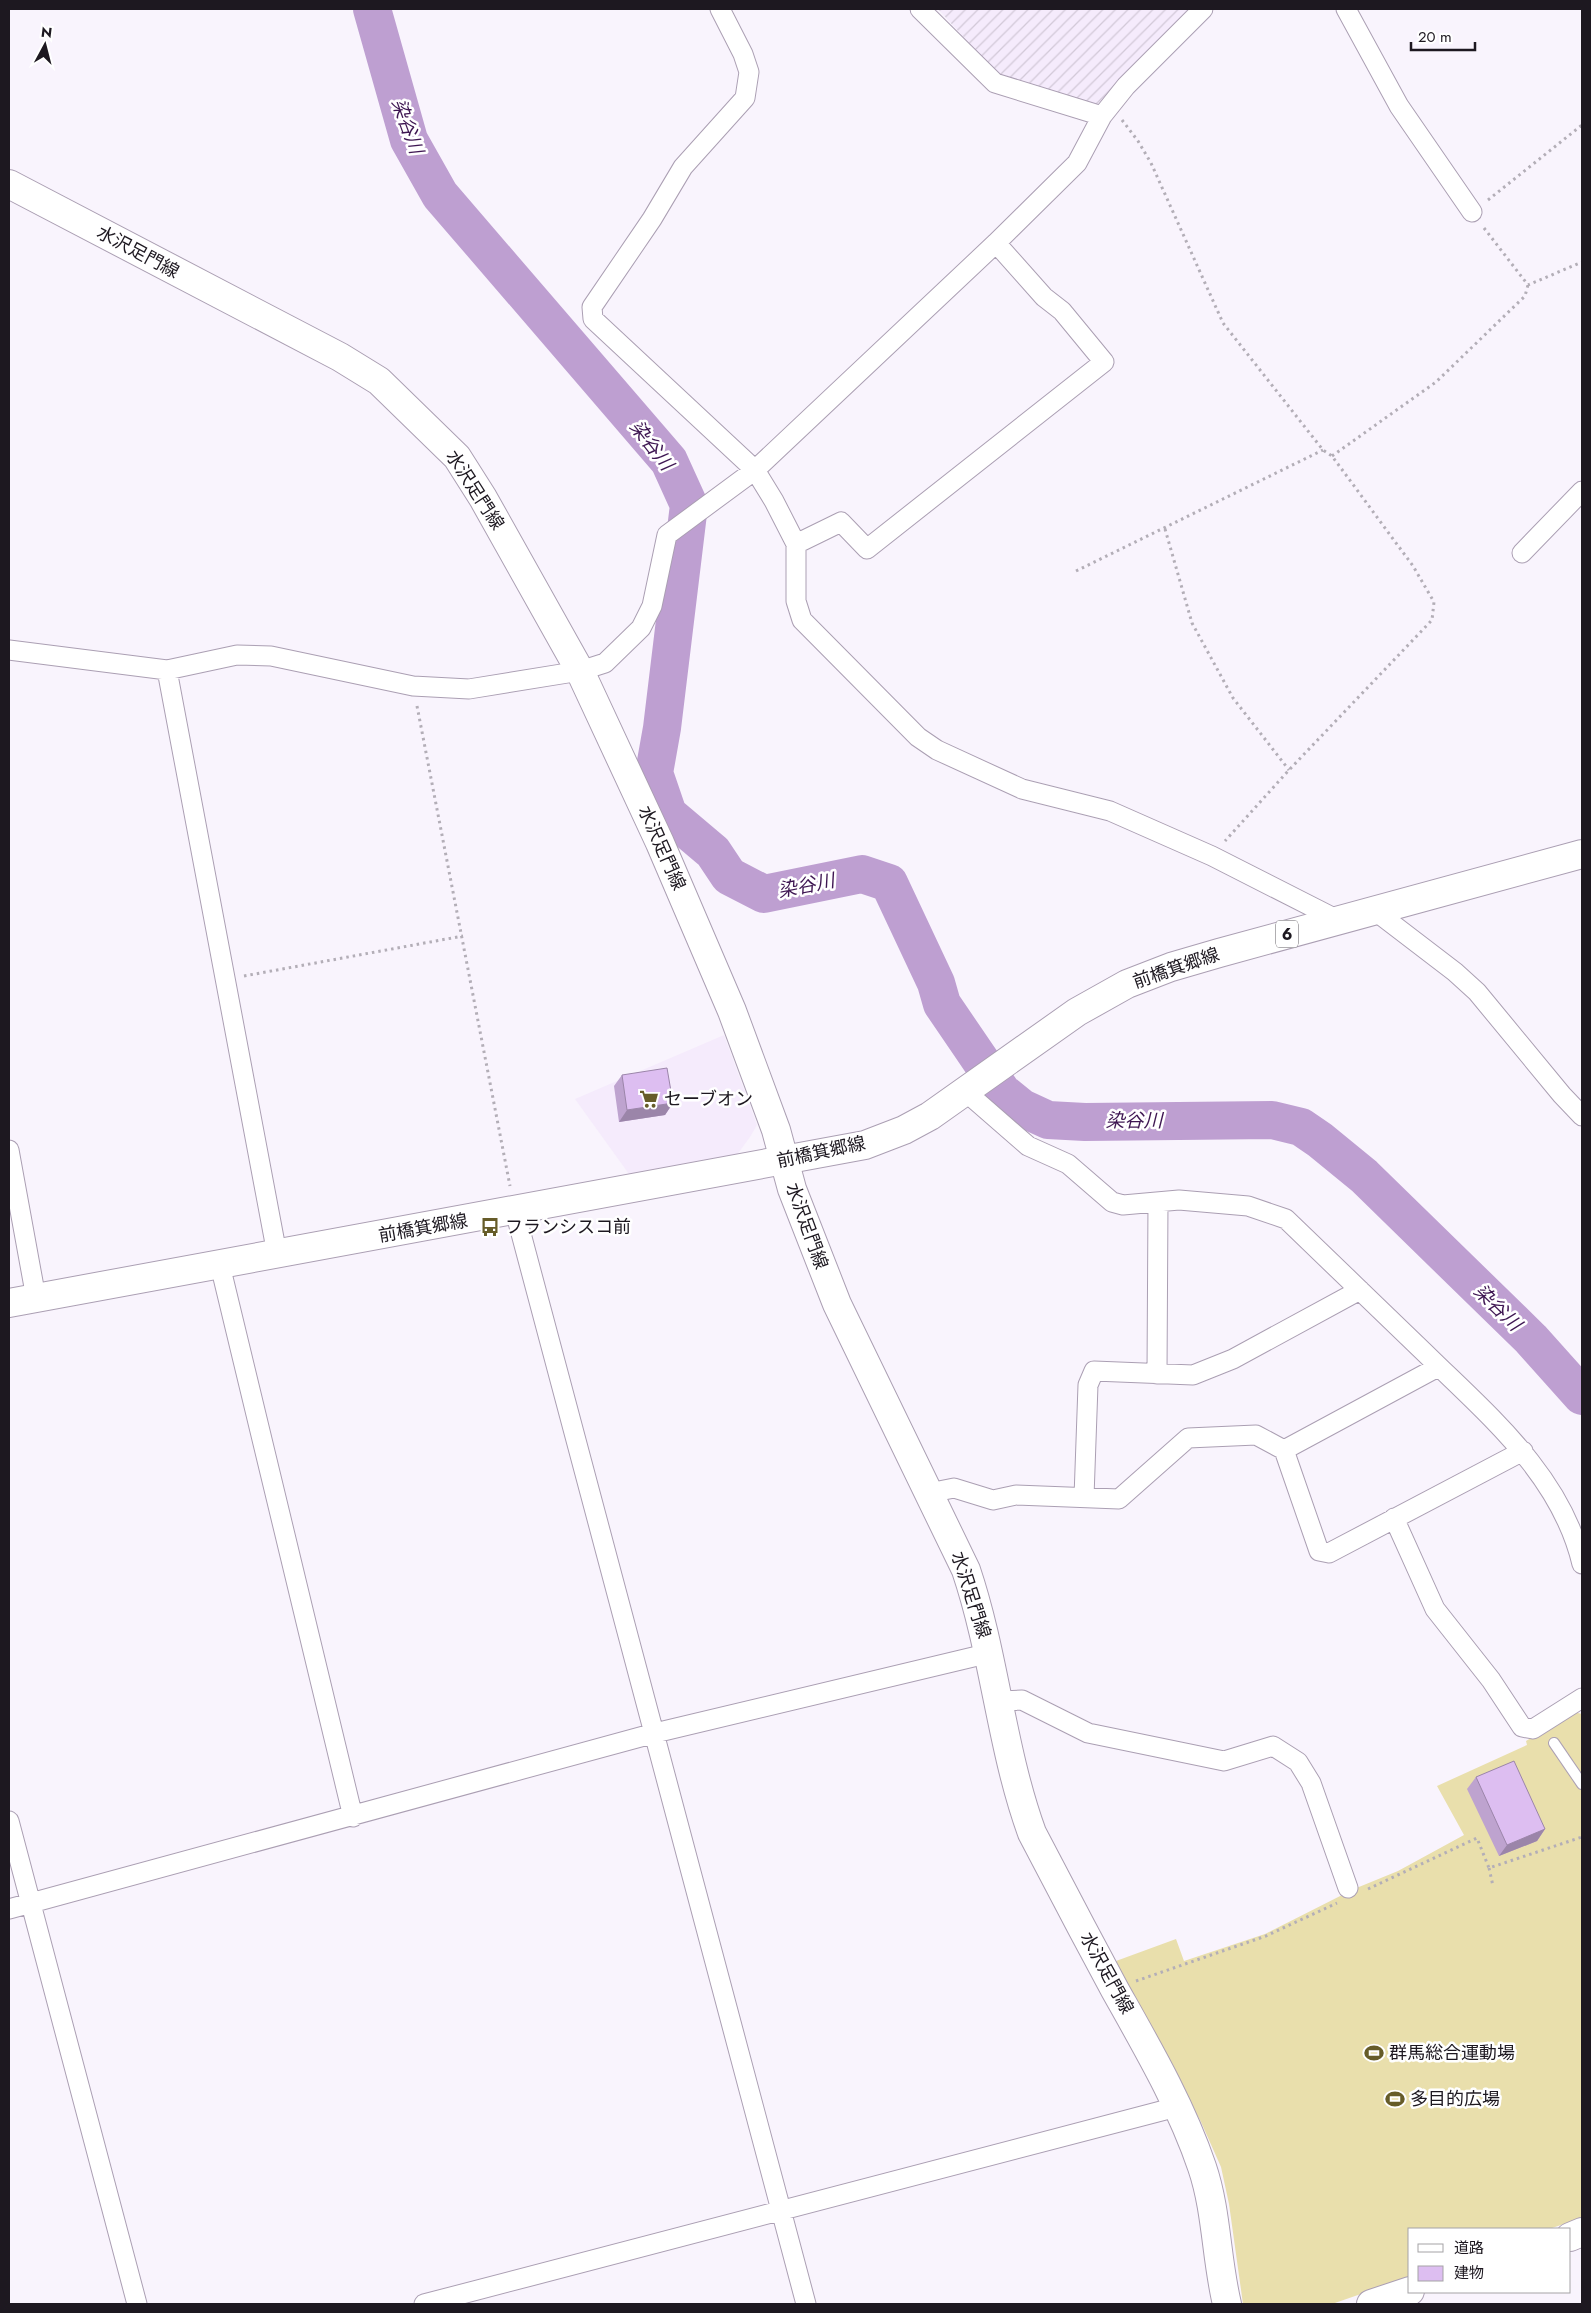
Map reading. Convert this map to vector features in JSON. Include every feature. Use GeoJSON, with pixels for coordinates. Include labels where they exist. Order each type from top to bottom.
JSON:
{"type":"FeatureCollection","features":[{"type":"Feature","properties":{"kind":"main road","name":"水沢足門線"},"geometry":{"type":"LineString","coordinates":[[9,184],[340,357],[379,381],[457,457],[483,498],[580,671],[660,843],[732,1011],[776,1130],[792,1189],[837,1304],[966,1570],[979,1607],[1020,1798],[1032,1833],[1176,2105],[1202,2168],[1208,2194],[1220,2278],[1227,2304]]}},
{"type":"Feature","properties":{"kind":"main road","name":"前橋箕郷線"},"geometry":{"type":"LineString","coordinates":[[9,1303],[865,1145],[904,1130],[970,1089],[1077,1012],[1128,984],[1171,967],[1582,854]]}},
{"type":"Feature","properties":{"kind":"main road"},"geometry":{"type":"LineString","coordinates":[[1372,2304],[1408,2292]]}},
{"type":"Feature","properties":{"kind":"street"},"geometry":{"type":"LineString","coordinates":[[720,9],[749,72],[744,98],[683,167],[652,219],[592,307],[593,320],[755,470],[774,501],[796,544],[796,601],[802,620],[918,737],[937,750],[1022,789],[1110,811],[1212,856],[1338,920]]}},
{"type":"Feature","properties":{"kind":"street"},"geometry":{"type":"LineString","coordinates":[[920,9],[995,83],[1102,116]]}},
{"type":"Feature","properties":{"kind":"street"},"geometry":{"type":"LineString","coordinates":[[9,650],[167,670],[237,655],[271,656],[413,686],[470,689],[580,671],[605,663],[641,628],[652,606],[667,535],[755,470],[996,243],[1077,163],[1102,116],[1126,86],[1203,9]]}},
{"type":"Feature","properties":{"kind":"street"},"geometry":{"type":"LineString","coordinates":[[1346,9],[1399,106],[1472,212]]}},
{"type":"Feature","properties":{"kind":"street"},"geometry":{"type":"LineString","coordinates":[[796,544],[841,522],[867,548],[1104,362],[1062,311],[1044,298],[996,243]]}},
{"type":"Feature","properties":{"kind":"street"},"geometry":{"type":"LineString","coordinates":[[1522,553],[1582,491]]}},
{"type":"Feature","properties":{"kind":"street"},"geometry":{"type":"LineString","coordinates":[[167,670],[277,1254]]}},
{"type":"Feature","properties":{"kind":"street"},"geometry":{"type":"LineString","coordinates":[[1374,910],[1455,972],[1477,992],[1562,1095],[1582,1116]]}},
{"type":"Feature","properties":{"kind":"street"},"geometry":{"type":"LineString","coordinates":[[970,1089],[1028,1146],[1068,1164],[1112,1202],[1123,1205],[1179,1200],[1248,1206],[1286,1218],[1523,1451],[1559,1503],[1577,1542],[1582,1564]]}},
{"type":"Feature","properties":{"kind":"street"},"geometry":{"type":"LineString","coordinates":[[9,1150],[36,1298]]}},
{"type":"Feature","properties":{"kind":"street"},"geometry":{"type":"LineString","coordinates":[[1157,1374],[1158,1202]]}},
{"type":"Feature","properties":{"kind":"street"},"geometry":{"type":"LineString","coordinates":[[515,1211],[806,2304]]}},
{"type":"Feature","properties":{"kind":"street"},"geometry":{"type":"LineString","coordinates":[[220,1265],[353,1817]]}},
{"type":"Feature","properties":{"kind":"street"},"geometry":{"type":"LineString","coordinates":[[1084,1497],[1088,1385],[1094,1371],[1193,1375],[1233,1359],[1360,1290]]}},
{"type":"Feature","properties":{"kind":"street"},"geometry":{"type":"LineString","coordinates":[[1284,1450],[1438,1366]]}},
{"type":"Feature","properties":{"kind":"street"},"geometry":{"type":"LineString","coordinates":[[929,1493],[954,1488],[993,1500],[1016,1495],[1119,1499],[1188,1438],[1256,1434],[1284,1450],[1319,1551],[1329,1553],[1523,1451]]}},
{"type":"Feature","properties":{"kind":"street"},"geometry":{"type":"LineString","coordinates":[[1394,1518],[1435,1608],[1491,1680],[1522,1727],[1533,1730],[1582,1698]]}},
{"type":"Feature","properties":{"kind":"street"},"geometry":{"type":"LineString","coordinates":[[9,1909],[31,1905],[655,1733],[990,1653]]}},
{"type":"Feature","properties":{"kind":"street"},"geometry":{"type":"LineString","coordinates":[[1000,1701],[1022,1700],[1088,1733],[1224,1761],[1272,1746],[1298,1762],[1311,1784],[1348,1888]]}},
{"type":"Feature","properties":{"kind":"street"},"geometry":{"type":"LineString","coordinates":[[9,1820],[138,2304]]}},
{"type":"Feature","properties":{"kind":"street"},"geometry":{"type":"LineString","coordinates":[[424,2304],[1165,2110],[1176,2105]]}},
{"type":"Feature","properties":{"kind":"lane"},"geometry":{"type":"LineString","coordinates":[[1554,1743],[1582,1784]]}},
{"type":"Feature","properties":{"kind":"path"},"geometry":{"type":"LineString","coordinates":[[1102,116],[1122,120],[1138,141],[1151,163],[1224,323],[1323,450],[1332,456],[1412,566],[1434,602],[1432,620],[1289,770],[1212,856]]}},
{"type":"Feature","properties":{"kind":"path"},"geometry":{"type":"LineString","coordinates":[[1528,286],[1472,212],[1582,125]]}},
{"type":"Feature","properties":{"kind":"path"},"geometry":{"type":"LineString","coordinates":[[1332,456],[1436,382],[1525,296],[1528,286],[1582,262]]}},
{"type":"Feature","properties":{"kind":"path"},"geometry":{"type":"LineString","coordinates":[[1076,571],[1323,450]]}},
{"type":"Feature","properties":{"kind":"path"},"geometry":{"type":"LineString","coordinates":[[1165,529],[1192,623],[1232,698],[1289,770]]}},
{"type":"Feature","properties":{"kind":"path"},"geometry":{"type":"LineString","coordinates":[[413,686],[515,1211]]}},
{"type":"Feature","properties":{"kind":"path"},"geometry":{"type":"LineString","coordinates":[[226,979],[462,936]]}},
{"type":"Feature","properties":{"kind":"path"},"geometry":{"type":"LineString","coordinates":[[1489,1868],[1494,1886]]}},
{"type":"Feature","properties":{"kind":"shaded area"},"geometry":{"type":"Polygon","coordinates":[[[938,9],[1188,9],[1101,103],[1093,105],[1002,79],[938,9]]]}},
{"type":"Feature","properties":{"kind":"shaded area"},"geometry":{"type":"Polygon","coordinates":[[[724,1035],[757,1125],[750,1137],[736,1156],[634,1181],[575,1099],[724,1035]]]}},
{"type":"Feature","properties":{"kind":"shaded area","name":"群馬総合運動場"},"geometry":{"type":"Polygon","coordinates":[[[1574,1712],[1582,1714],[1582,2218],[1552,2228],[1408,2228],[1408,2278],[1332,2304],[1243,2304],[1229,2204],[1221,2167],[1201,2122],[1116,1961],[1176,1939],[1184,1961],[1265,1934],[1354,1889],[1398,1871],[1464,1835],[1437,1786],[1527,1745],[1526,1741],[1574,1712]]]}},
{"type":"Feature","properties":{"kind":"building"},"geometry":{"type":"Polygon","coordinates":[[[667,1068],[673,1103],[627,1110],[622,1075],[667,1068]]]}},
{"type":"Feature","properties":{"kind":"building"},"geometry":{"type":"Polygon","coordinates":[[[1514,1761],[1545,1829],[1507,1845],[1476,1777],[1514,1761]]]}},
{"type":"Feature","properties":{"kind":"waterway","name":"染谷川"},"geometry":{"type":"LineString","coordinates":[[372,9],[409,140],[440,195],[669,461],[689,505],[662,728],[654,773],[668,814],[713,852],[729,876],[764,894],[862,874],[889,883],[936,983],[942,1004],[1002,1092],[1022,1108],[1048,1120],[1085,1122],[1272,1120],[1301,1127],[1364,1176],[1531,1339],[1582,1396]]}},
{"type":"Feature","properties":{"kind":"place","name":"セーブオン"},"geometry":{"type":"Point","coordinates":[649,1099]}},
{"type":"Feature","properties":{"kind":"place","name":"フランシスコ前"},"geometry":{"type":"Point","coordinates":[490,1227]}},
{"type":"Feature","properties":{"kind":"place","name":"群馬総合運動場"},"geometry":{"type":"Point","coordinates":[1374,2053]}},
{"type":"Feature","properties":{"kind":"place","name":"多目的広場"},"geometry":{"type":"Point","coordinates":[1395,2099]}}]}
